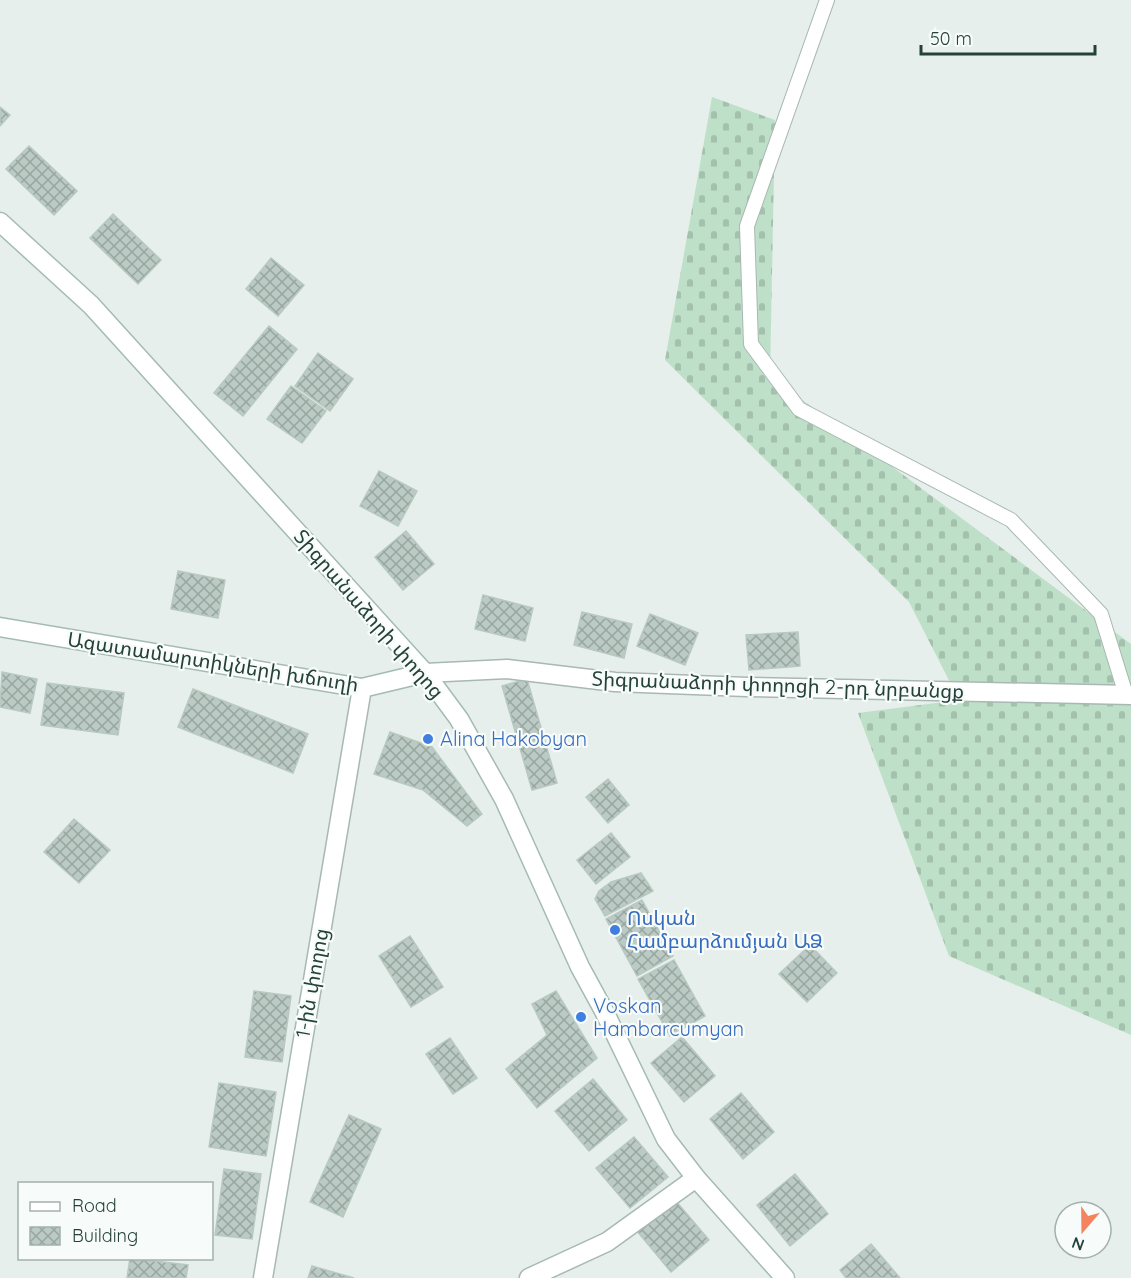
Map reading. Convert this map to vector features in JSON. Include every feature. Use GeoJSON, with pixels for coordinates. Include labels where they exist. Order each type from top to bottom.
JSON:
{"type":"FeatureCollection","features":[{"type":"Feature","properties":{"kind":"main road","name":"Տիգրանաձորի փողոց"},"geometry":{"type":"LineString","coordinates":[[0,222],[92,305],[425,673],[459,719],[504,799],[580,967],[666,1139],[696,1178],[784,1278]]}},
{"type":"Feature","properties":{"kind":"main road","name":"Ազատամարտիկների խճուղի"},"geometry":{"type":"LineString","coordinates":[[0,627],[362,688],[425,673]]}},
{"type":"Feature","properties":{"kind":"main road","name":"Տիգրանաձորի փողոցի 2-րդ նրբանցք"},"geometry":{"type":"LineString","coordinates":[[425,673],[507,669],[615,682],[735,687],[1129,695]]}},
{"type":"Feature","properties":{"kind":"main road","name":"1-ին փողոց"},"geometry":{"type":"LineString","coordinates":[[263,1278],[362,688]]}},
{"type":"Feature","properties":{"kind":"main road"},"geometry":{"type":"LineString","coordinates":[[529,1278],[607,1242],[696,1178]]}},
{"type":"Feature","properties":{"kind":"lane"},"geometry":{"type":"LineString","coordinates":[[827,0],[747,226],[751,344],[799,409],[1011,520],[1101,614],[1129,695]]}},
{"type":"Feature","properties":{"kind":"green space"},"geometry":{"type":"Polygon","coordinates":[[[712,97],[775,120],[770,376],[1131,644],[1131,1035],[949,956],[858,713],[959,700],[909,602],[665,360],[712,97]]]}},
{"type":"Feature","properties":{"kind":"building"},"geometry":{"type":"Polygon","coordinates":[[[0,107],[10,115],[0,126],[0,107]]]}},
{"type":"Feature","properties":{"kind":"building"},"geometry":{"type":"Polygon","coordinates":[[[29,146],[77,191],[54,215],[6,169],[29,146]]]}},
{"type":"Feature","properties":{"kind":"building"},"geometry":{"type":"Polygon","coordinates":[[[113,214],[161,260],[138,284],[90,238],[113,214]]]}},
{"type":"Feature","properties":{"kind":"building"},"geometry":{"type":"Polygon","coordinates":[[[271,258],[304,285],[278,316],[246,289],[271,258]]]}},
{"type":"Feature","properties":{"kind":"building"},"geometry":{"type":"Polygon","coordinates":[[[269,326],[297,349],[243,416],[214,393],[269,326]]]}},
{"type":"Feature","properties":{"kind":"building"},"geometry":{"type":"Polygon","coordinates":[[[318,353],[353,379],[330,411],[295,386],[318,353]]]}},
{"type":"Feature","properties":{"kind":"building"},"geometry":{"type":"Polygon","coordinates":[[[291,386],[326,411],[302,443],[267,419],[291,386]]]}},
{"type":"Feature","properties":{"kind":"building"},"geometry":{"type":"Polygon","coordinates":[[[379,471],[417,491],[398,526],[360,506],[379,471]]]}},
{"type":"Feature","properties":{"kind":"building"},"geometry":{"type":"Polygon","coordinates":[[[406,531],[434,564],[403,590],[375,557],[406,531]]]}},
{"type":"Feature","properties":{"kind":"building"},"geometry":{"type":"Polygon","coordinates":[[[178,571],[225,580],[218,618],[171,609],[178,571]]]}},
{"type":"Feature","properties":{"kind":"building"},"geometry":{"type":"Polygon","coordinates":[[[483,595],[533,608],[525,641],[475,629],[483,595]]]}},
{"type":"Feature","properties":{"kind":"building"},"geometry":{"type":"Polygon","coordinates":[[[582,612],[632,624],[624,658],[574,645],[582,612]]]}},
{"type":"Feature","properties":{"kind":"building"},"geometry":{"type":"Polygon","coordinates":[[[650,614],[698,633],[685,665],[637,646],[650,614]]]}},
{"type":"Feature","properties":{"kind":"building"},"geometry":{"type":"Polygon","coordinates":[[[798,632],[800,666],[749,670],[746,635],[798,632]]]}},
{"type":"Feature","properties":{"kind":"building"},"geometry":{"type":"Polygon","coordinates":[[[2,672],[37,679],[30,713],[0,707],[2,672]]]}},
{"type":"Feature","properties":{"kind":"building"},"geometry":{"type":"Polygon","coordinates":[[[527,679],[557,783],[532,790],[502,686],[527,679]]]}},
{"type":"Feature","properties":{"kind":"building"},"geometry":{"type":"Polygon","coordinates":[[[47,683],[124,693],[118,735],[41,725],[47,683]]]}},
{"type":"Feature","properties":{"kind":"building"},"geometry":{"type":"Polygon","coordinates":[[[193,689],[308,734],[293,773],[178,727],[193,689]]]}},
{"type":"Feature","properties":{"kind":"building"},"geometry":{"type":"Polygon","coordinates":[[[390,732],[432,747],[482,814],[467,826],[423,790],[374,774],[390,732]]]}},
{"type":"Feature","properties":{"kind":"building"},"geometry":{"type":"Polygon","coordinates":[[[608,779],[629,805],[608,823],[586,797],[608,779]]]}},
{"type":"Feature","properties":{"kind":"building"},"geometry":{"type":"Polygon","coordinates":[[[74,819],[110,850],[79,883],[44,852],[74,819]]]}},
{"type":"Feature","properties":{"kind":"building"},"geometry":{"type":"Polygon","coordinates":[[[611,833],[630,857],[596,884],[577,860],[611,833]]]}},
{"type":"Feature","properties":{"kind":"building"},"geometry":{"type":"Polygon","coordinates":[[[641,873],[653,891],[605,916],[595,899],[599,891],[611,882],[641,873]]]}},
{"type":"Feature","properties":{"kind":"building"},"geometry":{"type":"Polygon","coordinates":[[[642,900],[673,956],[637,976],[606,919],[642,900]]]}},
{"type":"Feature","properties":{"kind":"building"},"geometry":{"type":"Polygon","coordinates":[[[410,936],[443,987],[411,1007],[379,956],[410,936]]]}},
{"type":"Feature","properties":{"kind":"building"},"geometry":{"type":"Polygon","coordinates":[[[810,945],[837,973],[807,1002],[779,974],[810,945]]]}},
{"type":"Feature","properties":{"kind":"building"},"geometry":{"type":"Polygon","coordinates":[[[674,960],[705,1016],[670,1036],[638,979],[674,960]]]}},
{"type":"Feature","properties":{"kind":"building"},"geometry":{"type":"Polygon","coordinates":[[[254,991],[291,996],[282,1062],[245,1057],[254,991]]]}},
{"type":"Feature","properties":{"kind":"building"},"geometry":{"type":"Polygon","coordinates":[[[556,991],[597,1058],[537,1108],[506,1069],[547,1035],[532,1004],[556,991]]]}},
{"type":"Feature","properties":{"kind":"building"},"geometry":{"type":"Polygon","coordinates":[[[682,1037],[715,1076],[684,1102],[651,1063],[682,1037]]]}},
{"type":"Feature","properties":{"kind":"building"},"geometry":{"type":"Polygon","coordinates":[[[450,1038],[477,1078],[453,1094],[426,1054],[450,1038]]]}},
{"type":"Feature","properties":{"kind":"building"},"geometry":{"type":"Polygon","coordinates":[[[593,1079],[627,1120],[589,1151],[555,1111],[593,1079]]]}},
{"type":"Feature","properties":{"kind":"building"},"geometry":{"type":"Polygon","coordinates":[[[219,1083],[276,1092],[266,1156],[209,1147],[219,1083]]]}},
{"type":"Feature","properties":{"kind":"building"},"geometry":{"type":"Polygon","coordinates":[[[741,1093],[774,1132],[743,1159],[710,1119],[741,1093]]]}},
{"type":"Feature","properties":{"kind":"building"},"geometry":{"type":"Polygon","coordinates":[[[349,1115],[381,1129],[343,1217],[310,1202],[349,1115]]]}},
{"type":"Feature","properties":{"kind":"building"},"geometry":{"type":"Polygon","coordinates":[[[634,1137],[668,1177],[630,1208],[596,1168],[634,1137]]]}},
{"type":"Feature","properties":{"kind":"building"},"geometry":{"type":"Polygon","coordinates":[[[224,1169],[261,1174],[252,1239],[215,1235],[224,1169]]]}},
{"type":"Feature","properties":{"kind":"building"},"geometry":{"type":"Polygon","coordinates":[[[795,1174],[828,1214],[790,1246],[757,1205],[795,1174]]]}},
{"type":"Feature","properties":{"kind":"building"},"geometry":{"type":"Polygon","coordinates":[[[675,1200],[709,1240],[671,1272],[637,1231],[675,1200]]]}},
{"type":"Feature","properties":{"kind":"building"},"geometry":{"type":"Polygon","coordinates":[[[871,1244],[900,1278],[846,1278],[840,1270],[871,1244]]]}},
{"type":"Feature","properties":{"kind":"building"},"geometry":{"type":"Polygon","coordinates":[[[130,1260],[188,1265],[186,1278],[127,1278],[130,1260]]]}},
{"type":"Feature","properties":{"kind":"building"},"geometry":{"type":"Polygon","coordinates":[[[312,1266],[354,1278],[308,1278],[312,1266]]]}},
{"type":"Feature","properties":{"kind":"place","name":"Alina Hakobyan"},"geometry":{"type":"Point","coordinates":[428,739]}},
{"type":"Feature","properties":{"kind":"place","name":"Ոսկան Համբարձումյան ԱՁ"},"geometry":{"type":"Point","coordinates":[615,930]}},
{"type":"Feature","properties":{"kind":"place","name":"Voskan Hambarcumyan"},"geometry":{"type":"Point","coordinates":[581,1017]}}]}
